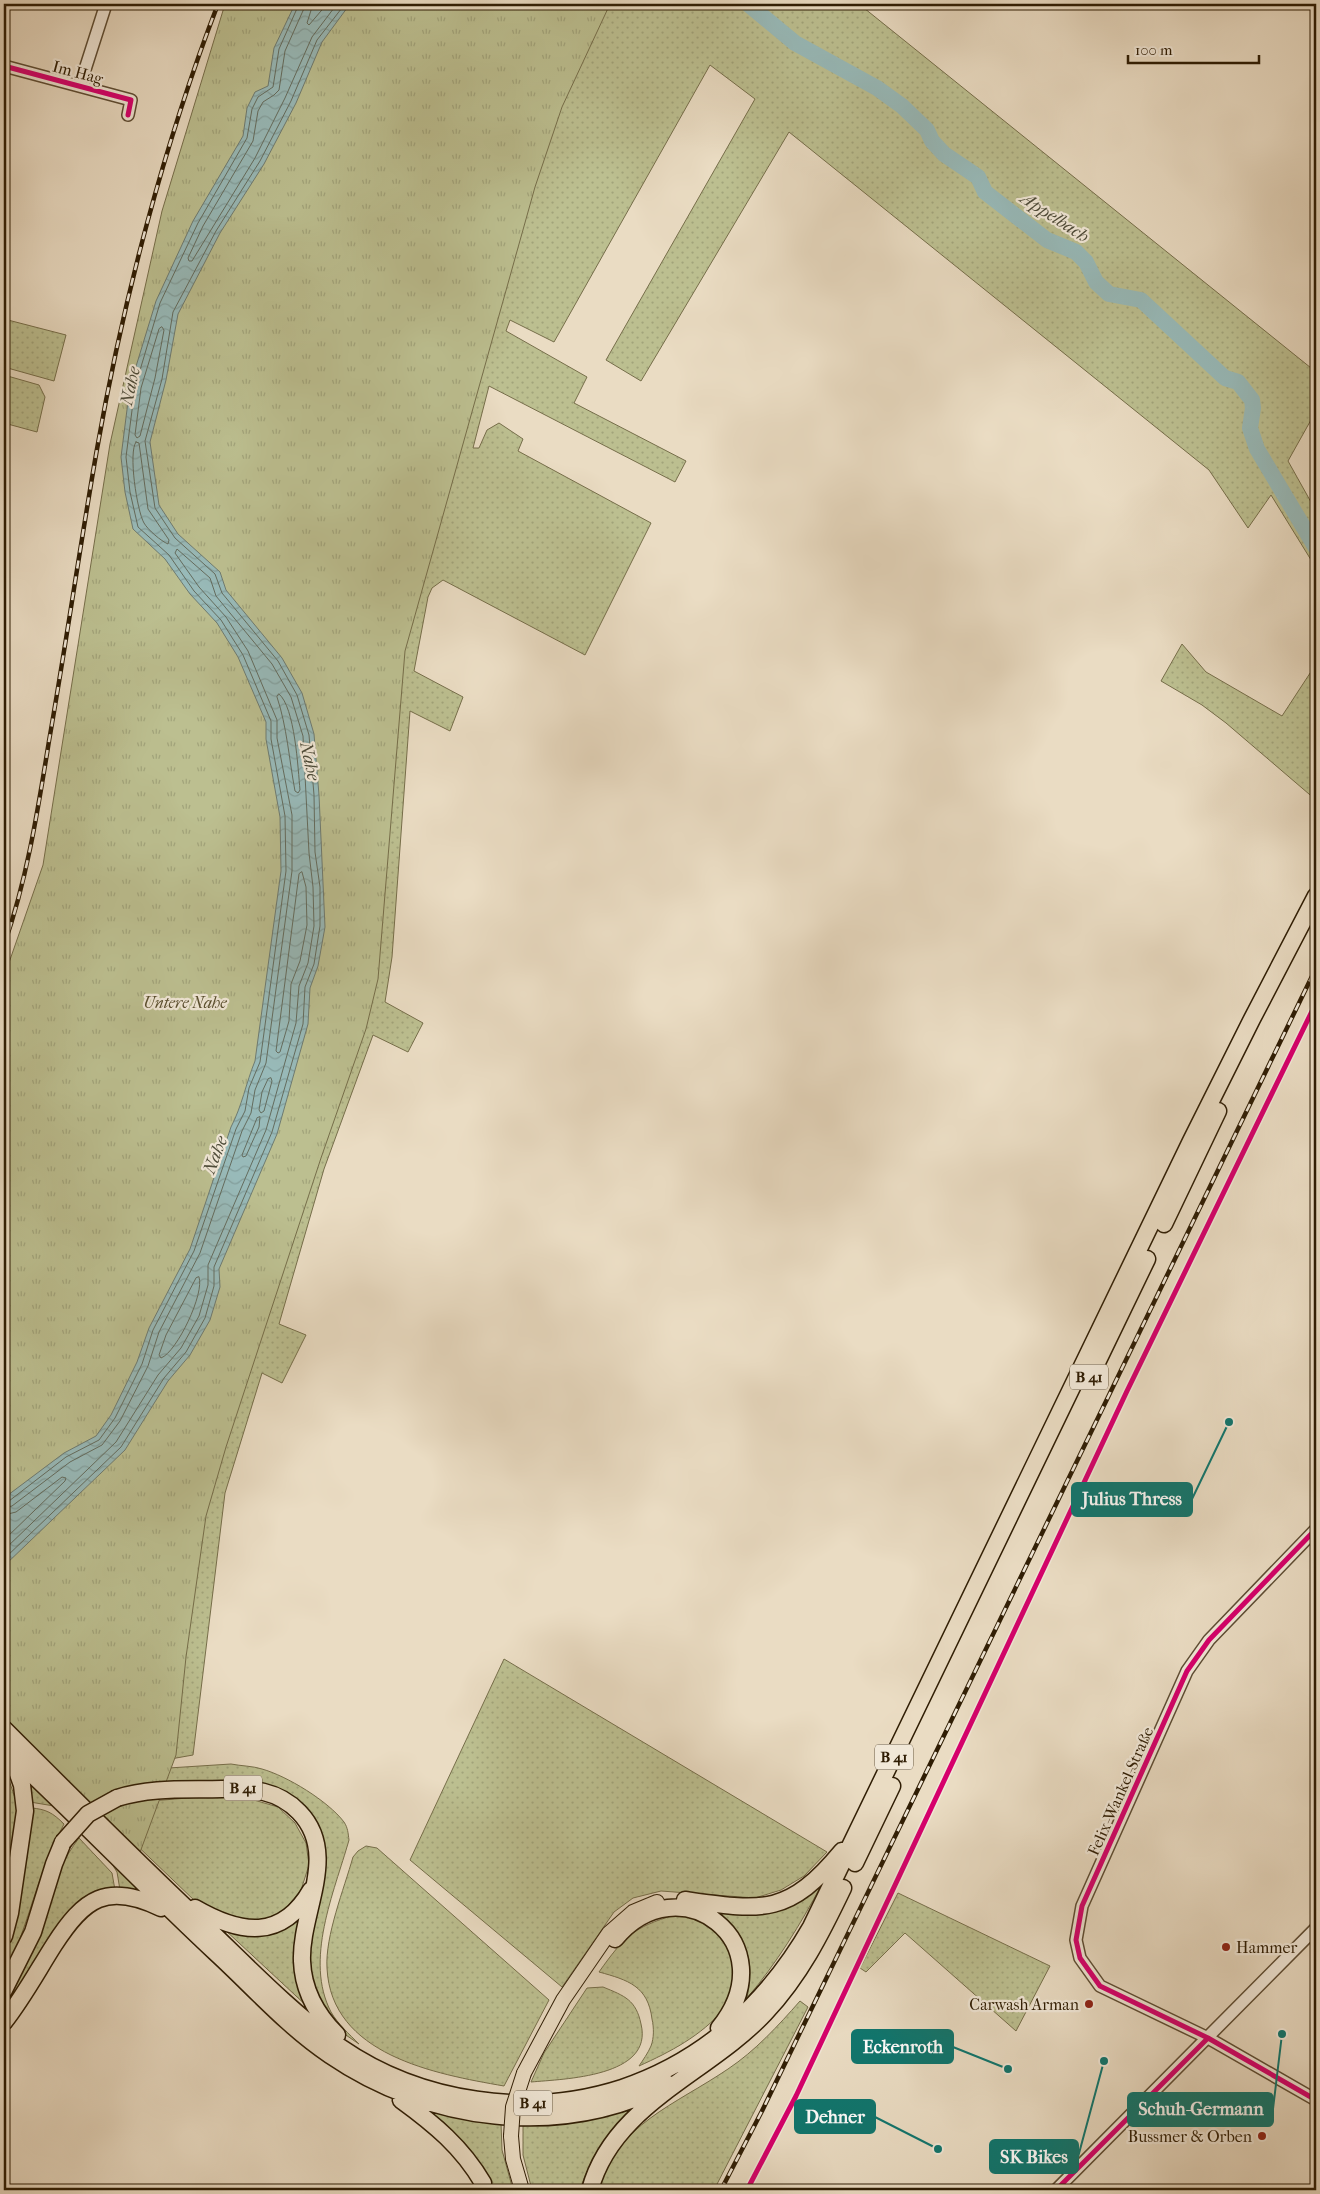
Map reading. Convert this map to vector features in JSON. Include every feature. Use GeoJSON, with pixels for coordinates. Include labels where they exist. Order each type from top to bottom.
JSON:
{"type":"FeatureCollection","features":[{"type":"Feature","properties":{"kind":"highway","name":"B 41"},"geometry":{"type":"LineString","coordinates":[[4,1729],[171,1894],[312,2026],[361,2060],[398,2078],[443,2093],[497,2102],[538,2103],[578,2099],[615,2090],[651,2077],[702,2050],[745,2015],[787,1966],[811,1927],[1191,1141],[1316,896]]}},
{"type":"Feature","properties":{"kind":"highway","name":"B 41"},"geometry":{"type":"LineString","coordinates":[[590,2190],[603,2157],[625,2125],[700,2066],[734,2042],[765,2013],[795,1976],[820,1935],[1261,1023],[1316,918]]}},
{"type":"Feature","properties":{"kind":"highway","name":"B 41"},"geometry":{"type":"LineString","coordinates":[[7,1750],[176,1916],[306,2037],[347,2067],[381,2086],[417,2100],[463,2112],[511,2117],[550,2116],[589,2110],[628,2100],[664,2086],[700,2066]]}},
{"type":"Feature","properties":{"kind":"highway","name":"B 41"},"geometry":{"type":"LineString","coordinates":[[4,1936],[10,1913],[25,1810],[22,1785],[7,1750]]}},
{"type":"Feature","properties":{"kind":"highway","name":"B 41"},"geometry":{"type":"LineString","coordinates":[[4,1990],[33,1932],[51,1871],[63,1842],[88,1814],[117,1798],[143,1791],[249,1788],[274,1794],[289,1803],[308,1822],[317,1846],[317,1871]]}},
{"type":"Feature","properties":{"kind":"highway","name":"B 41"},"geometry":{"type":"LineString","coordinates":[[657,1902],[685,1900],[751,1907],[780,1902],[799,1893],[816,1881],[856,1834]]}},
{"type":"Feature","properties":{"kind":"highway"},"geometry":{"type":"LineString","coordinates":[[171,1894],[224,1924],[241,1928],[259,1928],[276,1923],[300,1906],[311,1890],[317,1871]]}},
{"type":"Feature","properties":{"kind":"highway"},"geometry":{"type":"LineString","coordinates":[[317,1871],[303,1940],[302,1962],[304,1979],[321,2017],[361,2060]]}},
{"type":"Feature","properties":{"kind":"highway","name":"B 41"},"geometry":{"type":"LineString","coordinates":[[4,2022],[71,1918],[91,1902],[112,1896],[128,1896],[143,1900],[176,1916]]}},
{"type":"Feature","properties":{"kind":"highway","name":"B 41"},"geometry":{"type":"LineString","coordinates":[[615,1939],[627,1926],[642,1916],[670,1908],[699,1912],[714,1920],[727,1932],[736,1946],[742,1964],[740,1990],[728,2018],[702,2050]]}},
{"type":"Feature","properties":{"kind":"highway"},"geometry":{"type":"LineString","coordinates":[[381,2086],[451,2139],[469,2160],[486,2186]]}},
{"type":"Feature","properties":{"kind":"main road","name":"B 41"},"geometry":{"type":"LineString","coordinates":[[522,2190],[514,2164],[511,2136],[513,2106],[524,2073],[563,2000],[609,1933],[633,1912],[657,1902]]}},
{"type":"Feature","properties":{"kind":"main road","name":"B 41"},"geometry":{"type":"LineString","coordinates":[[536,2049],[615,1939]]}},
{"type":"Feature","properties":{"kind":"street","name":"Im Hag"},"geometry":{"type":"LineString","coordinates":[[80,86],[106,4]]}},
{"type":"Feature","properties":{"kind":"street","name":"Im Hag"},"geometry":{"type":"LineString","coordinates":[[4,66],[131,100],[128,115]]}},
{"type":"Feature","properties":{"kind":"street","name":"Felix-Wankel-Straße"},"geometry":{"type":"LineString","coordinates":[[1316,1529],[1209,1640],[1187,1671],[1082,1906],[1076,1940],[1080,1958],[1100,1986],[1208,2038],[1316,2100]]}},
{"type":"Feature","properties":{"kind":"street"},"geometry":{"type":"LineString","coordinates":[[1056,2190],[1316,1928]]}},
{"type":"Feature","properties":{"kind":"green space","name":"Untere Nahe"},"geometry":{"type":"Polygon","coordinates":[[[225,4],[610,4],[562,107],[535,187],[405,651],[378,979],[366,1029],[321,1158],[226,1447],[206,1516],[186,1657],[176,1755],[139,1855],[4,1723],[4,977],[43,865],[110,444],[162,211],[225,4]]]}},
{"type":"Feature","properties":{"kind":"green space"},"geometry":{"type":"Polygon","coordinates":[[[350,4],[859,4],[1316,372],[1316,411],[1288,461],[1316,511],[1316,568],[1271,495],[1248,528],[1209,470],[789,132],[641,381],[606,360],[755,99],[710,65],[554,342],[510,320],[506,331],[587,377],[574,403],[686,461],[675,482],[489,386],[473,448],[479,448],[487,430],[499,423],[523,439],[518,451],[651,523],[585,655],[443,580],[432,588],[428,597],[414,671],[463,697],[450,731],[410,711],[392,957],[385,1002],[423,1023],[408,1052],[373,1035],[324,1169],[279,1324],[306,1335],[282,1383],[262,1373],[225,1493],[193,1755],[165,1760],[350,4]]]}},
{"type":"Feature","properties":{"kind":"green space"},"geometry":{"type":"Polygon","coordinates":[[[4,319],[66,335],[54,381],[4,367],[4,319]]]}},
{"type":"Feature","properties":{"kind":"green space"},"geometry":{"type":"Polygon","coordinates":[[[4,375],[39,385],[45,397],[37,432],[4,423],[4,375]]]}},
{"type":"Feature","properties":{"kind":"green space"},"geometry":{"type":"Polygon","coordinates":[[[1182,644],[1206,672],[1282,716],[1316,664],[1316,800],[1226,723],[1202,705],[1161,681],[1182,644]]]}},
{"type":"Feature","properties":{"kind":"green space"},"geometry":{"type":"Polygon","coordinates":[[[504,1659],[827,1852],[804,1876],[781,1890],[755,1898],[661,1891],[633,1898],[614,1912],[562,1987],[410,1860],[504,1659]]]}},
{"type":"Feature","properties":{"kind":"green space"},"geometry":{"type":"Polygon","coordinates":[[[231,1764],[262,1769],[295,1783],[328,1806],[346,1826],[349,1840],[324,1926],[320,1971],[323,1992],[331,2012],[340,2025],[359,2044],[340,2031],[311,1990],[307,1941],[322,1887],[295,1799],[99,1784],[153,1769],[231,1764]]]}},
{"type":"Feature","properties":{"kind":"green space"},"geometry":{"type":"Polygon","coordinates":[[[21,1772],[54,1806],[30,1802],[21,1772]]]}},
{"type":"Feature","properties":{"kind":"green space"},"geometry":{"type":"Polygon","coordinates":[[[4,1773],[9,1780],[18,1807],[4,1899],[4,1773]]]}},
{"type":"Feature","properties":{"kind":"green space"},"geometry":{"type":"Polygon","coordinates":[[[200,1797],[247,1798],[278,1807],[295,1823],[306,1843],[309,1865],[301,1890],[286,1908],[268,1920],[246,1923],[196,1902],[105,1815],[151,1801],[200,1797]]]}},
{"type":"Feature","properties":{"kind":"green space"},"geometry":{"type":"Polygon","coordinates":[[[31,1808],[49,1812],[64,1824],[47,1861],[13,1957],[4,1976],[4,1951],[13,1923],[31,1808]]]}},
{"type":"Feature","properties":{"kind":"green space"},"geometry":{"type":"Polygon","coordinates":[[[79,1838],[112,1873],[115,1890],[104,1892],[4,2015],[7,1998],[27,1956],[52,1886],[79,1838]]]}},
{"type":"Feature","properties":{"kind":"green space"},"geometry":{"type":"Polygon","coordinates":[[[366,1846],[377,1848],[549,2000],[504,2086],[448,2075],[391,2055],[367,2040],[347,2021],[333,1998],[327,1968],[327,1955],[332,1927],[353,1857],[366,1846]]]}},
{"type":"Feature","properties":{"kind":"green space"},"geometry":{"type":"Polygon","coordinates":[[[112,1864],[149,1898],[120,1890],[117,1872],[112,1864]]]}},
{"type":"Feature","properties":{"kind":"green space"},"geometry":{"type":"Polygon","coordinates":[[[822,1884],[788,1943],[747,1998],[750,1972],[746,1951],[729,1923],[719,1913],[762,1913],[786,1907],[822,1884]]]}},
{"type":"Feature","properties":{"kind":"green space"},"geometry":{"type":"Polygon","coordinates":[[[898,1893],[1050,1966],[1016,2031],[905,1933],[866,1972],[860,1968],[898,1893]]]}},
{"type":"Feature","properties":{"kind":"green space"},"geometry":{"type":"Polygon","coordinates":[[[299,1913],[310,2009],[224,1929],[299,1913]]]}},
{"type":"Feature","properties":{"kind":"green space"},"geometry":{"type":"Polygon","coordinates":[[[675,1915],[698,1919],[707,1924],[722,1939],[731,1957],[734,1977],[732,1988],[726,2007],[715,2019],[673,2049],[639,2066],[652,2043],[653,2022],[650,2008],[646,1999],[635,1986],[619,1978],[599,1972],[623,1942],[639,1929],[675,1915]]]}},
{"type":"Feature","properties":{"kind":"green space"},"geometry":{"type":"Polygon","coordinates":[[[603,1987],[623,1996],[636,2009],[641,2024],[641,2042],[634,2055],[621,2065],[603,2072],[564,2079],[531,2082],[544,2053],[587,1988],[603,1987]]]}},
{"type":"Feature","properties":{"kind":"green space"},"geometry":{"type":"Polygon","coordinates":[[[800,2001],[808,2007],[714,2190],[597,2190],[606,2167],[618,2148],[633,2132],[650,2118],[738,2062],[766,2038],[800,2001]]]}},
{"type":"Feature","properties":{"kind":"green space"},"geometry":{"type":"Polygon","coordinates":[[[646,2101],[624,2120],[606,2140],[591,2163],[580,2190],[532,2190],[523,2155],[523,2126],[601,2117],[646,2101]]]}},
{"type":"Feature","properties":{"kind":"green space"},"geometry":{"type":"Polygon","coordinates":[[[421,2108],[475,2122],[501,2123],[502,2150],[513,2190],[494,2190],[483,2174],[421,2108]]]}},
{"type":"Feature","properties":{"kind":"water","name":"Nahe"},"geometry":{"type":"Polygon","coordinates":[[[295,4],[350,4],[322,42],[296,103],[264,164],[220,233],[178,314],[166,380],[150,442],[159,505],[178,534],[220,572],[226,590],[282,658],[302,693],[314,734],[319,795],[325,927],[318,966],[310,988],[308,1024],[277,1134],[219,1269],[220,1287],[210,1320],[190,1355],[168,1381],[125,1450],[4,1566],[4,1498],[64,1453],[96,1436],[111,1415],[137,1362],[149,1328],[190,1249],[255,1061],[281,871],[280,817],[266,739],[266,722],[238,657],[217,623],[190,594],[165,559],[133,529],[125,492],[121,457],[130,386],[156,301],[193,221],[243,136],[247,108],[255,92],[268,86],[274,48],[295,4]]]}},
{"type":"Feature","properties":{"kind":"waterway","name":"Appelbach"},"geometry":{"type":"LineString","coordinates":[[748,4],[795,43],[877,88],[902,106],[927,130],[932,141],[944,154],[978,177],[985,192],[1047,240],[1076,252],[1086,262],[1096,282],[1109,294],[1141,300],[1225,378],[1238,382],[1252,400],[1253,408],[1250,428],[1257,449],[1316,548]]}},
{"type":"Feature","properties":{"kind":"railway"},"geometry":{"type":"LineString","coordinates":[[4,945],[19,895],[36,818],[97,449],[119,337],[132,280],[163,167],[198,57],[218,4]]}},
{"type":"Feature","properties":{"kind":"railway"},"geometry":{"type":"LineString","coordinates":[[721,2190],[762,2111],[1316,968]]}},
{"type":"Feature","properties":{"kind":"cycle path"},"geometry":{"type":"LineString","coordinates":[[4,66],[131,100],[128,115]]}},
{"type":"Feature","properties":{"kind":"cycle path"},"geometry":{"type":"LineString","coordinates":[[747,2190],[796,2096],[1127,1391],[1316,1003]]}},
{"type":"Feature","properties":{"kind":"cycle path"},"geometry":{"type":"LineString","coordinates":[[1316,1529],[1209,1640],[1187,1671],[1082,1906],[1076,1940],[1080,1958],[1100,1986],[1208,2038],[1316,2100]]}},
{"type":"Feature","properties":{"kind":"cycle path"},"geometry":{"type":"LineString","coordinates":[[1056,2190],[1208,2038]]}},
{"type":"Feature","properties":{"kind":"place","name":"Julius Thress"},"geometry":{"type":"Point","coordinates":[1229,1422]}},
{"type":"Feature","properties":{"kind":"place","name":"Hammer"},"geometry":{"type":"Point","coordinates":[1226,1947]}},
{"type":"Feature","properties":{"kind":"place","name":"Carwash Arman"},"geometry":{"type":"Point","coordinates":[1089,2004]}},
{"type":"Feature","properties":{"kind":"place","name":"Schuh-Germann"},"geometry":{"type":"Point","coordinates":[1282,2034]}},
{"type":"Feature","properties":{"kind":"place","name":"SK Bikes"},"geometry":{"type":"Point","coordinates":[1104,2061]}},
{"type":"Feature","properties":{"kind":"place","name":"Eckenroth"},"geometry":{"type":"Point","coordinates":[1008,2069]}},
{"type":"Feature","properties":{"kind":"place","name":"Bussmer & Orben"},"geometry":{"type":"Point","coordinates":[1262,2136]}},
{"type":"Feature","properties":{"kind":"place","name":"Dehner"},"geometry":{"type":"Point","coordinates":[938,2149]}}]}
